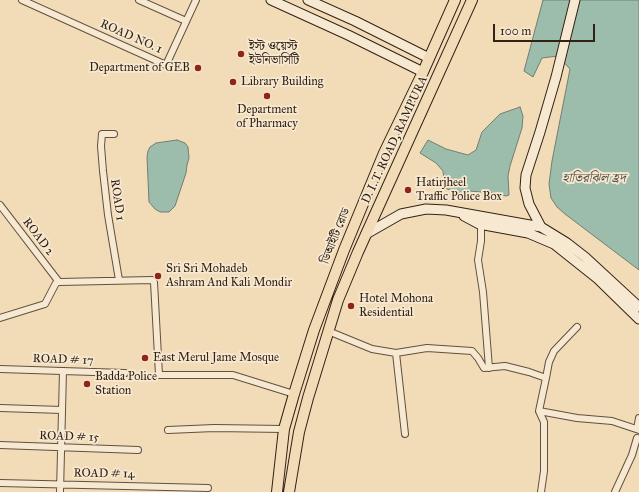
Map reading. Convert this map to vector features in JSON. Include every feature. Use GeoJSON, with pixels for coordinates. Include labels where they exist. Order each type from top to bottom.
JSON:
{"type":"FeatureCollection","features":[{"type":"Feature","properties":{"kind":"main road"},"geometry":{"type":"LineString","coordinates":[[271,0],[326,24],[424,72]]}},
{"type":"Feature","properties":{"kind":"main road"},"geometry":{"type":"LineString","coordinates":[[308,0],[355,20],[430,58]]}},
{"type":"Feature","properties":{"kind":"main road","name":"ডিআইটি রোড"},"geometry":{"type":"LineString","coordinates":[[277,492],[284,429],[314,330],[344,250],[384,153],[424,72],[455,0]]}},
{"type":"Feature","properties":{"kind":"main road"},"geometry":{"type":"LineString","coordinates":[[541,227],[529,204],[525,188],[525,179],[556,77],[575,0]]}},
{"type":"Feature","properties":{"kind":"main road","name":"D. I. T. ROAD, RAMPURA"},"geometry":{"type":"LineString","coordinates":[[328,331],[338,300],[366,234],[471,2]]}},
{"type":"Feature","properties":{"kind":"main road"},"geometry":{"type":"LineString","coordinates":[[326,24],[332,10]]}},
{"type":"Feature","properties":{"kind":"main road"},"geometry":{"type":"LineString","coordinates":[[348,35],[355,20]]}},
{"type":"Feature","properties":{"kind":"main road"},"geometry":{"type":"LineString","coordinates":[[404,63],[411,49]]}},
{"type":"Feature","properties":{"kind":"main road"},"geometry":{"type":"LineString","coordinates":[[366,234],[394,217],[409,211],[426,208],[500,219],[541,227],[567,242],[639,307]]}},
{"type":"Feature","properties":{"kind":"main road"},"geometry":{"type":"LineString","coordinates":[[454,212],[481,225],[528,233],[554,244],[598,279],[639,319]]}},
{"type":"Feature","properties":{"kind":"main road"},"geometry":{"type":"LineString","coordinates":[[289,492],[299,432],[328,331]]}},
{"type":"Feature","properties":{"kind":"street","name":"ROAD NO. 1"},"geometry":{"type":"LineString","coordinates":[[22,0],[166,64],[196,0]]}},
{"type":"Feature","properties":{"kind":"street"},"geometry":{"type":"LineString","coordinates":[[139,0],[186,21]]}},
{"type":"Feature","properties":{"kind":"street","name":"ROAD 1"},"geometry":{"type":"LineString","coordinates":[[114,134],[102,134],[101,146],[108,215],[119,280]]}},
{"type":"Feature","properties":{"kind":"street","name":"ROAD 2"},"geometry":{"type":"LineString","coordinates":[[0,205],[59,282]]}},
{"type":"Feature","properties":{"kind":"street"},"geometry":{"type":"LineString","coordinates":[[481,225],[481,241],[478,260],[484,292],[489,368]]}},
{"type":"Feature","properties":{"kind":"street"},"geometry":{"type":"LineString","coordinates":[[0,318],[45,304],[56,283],[59,282],[119,280],[154,281],[159,375],[222,374],[294,394]]}},
{"type":"Feature","properties":{"kind":"street"},"geometry":{"type":"LineString","coordinates":[[541,492],[544,471],[544,422],[539,411],[546,378],[554,351],[577,327]]}},
{"type":"Feature","properties":{"kind":"street"},"geometry":{"type":"LineString","coordinates":[[328,331],[372,349],[396,353],[427,348],[472,351],[484,368],[505,366],[546,378]]}},
{"type":"Feature","properties":{"kind":"street"},"geometry":{"type":"LineString","coordinates":[[396,353],[405,434]]}},
{"type":"Feature","properties":{"kind":"street","name":"ROAD # 17"},"geometry":{"type":"LineString","coordinates":[[0,369],[125,373]]}},
{"type":"Feature","properties":{"kind":"street"},"geometry":{"type":"LineString","coordinates":[[60,492],[63,371]]}},
{"type":"Feature","properties":{"kind":"street"},"geometry":{"type":"LineString","coordinates":[[0,408],[62,410]]}},
{"type":"Feature","properties":{"kind":"street"},"geometry":{"type":"LineString","coordinates":[[539,411],[577,418],[612,422],[638,429],[639,418]]}},
{"type":"Feature","properties":{"kind":"street"},"geometry":{"type":"LineString","coordinates":[[168,430],[214,428],[284,429]]}},
{"type":"Feature","properties":{"kind":"street"},"geometry":{"type":"LineString","coordinates":[[615,492],[632,455],[637,438]]}},
{"type":"Feature","properties":{"kind":"street","name":"ROAD # 15"},"geometry":{"type":"LineString","coordinates":[[0,445],[138,450]]}},
{"type":"Feature","properties":{"kind":"street","name":"ROAD # 14"},"geometry":{"type":"LineString","coordinates":[[0,483],[208,488]]}},
{"type":"Feature","properties":{"kind":"water","name":"হাতিরঝিল হ্রদ"},"geometry":{"type":"Polygon","coordinates":[[[543,0],[639,0],[639,270],[565,214],[557,207],[551,198],[549,184],[552,161],[570,69],[558,56],[542,58],[533,77],[524,71],[543,0]]]}},
{"type":"Feature","properties":{"kind":"water"},"geometry":{"type":"Polygon","coordinates":[[[520,107],[523,116],[522,128],[508,176],[509,195],[506,196],[494,193],[469,191],[457,193],[445,188],[443,171],[436,163],[420,153],[428,140],[446,149],[468,155],[476,150],[482,132],[500,114],[520,107]]]}},
{"type":"Feature","properties":{"kind":"water"},"geometry":{"type":"Polygon","coordinates":[[[177,140],[185,143],[188,147],[189,158],[186,173],[175,206],[169,212],[160,212],[149,202],[148,151],[150,147],[156,143],[177,140]]]}},
{"type":"Feature","properties":{"kind":"place","name":"ইস্ট ওয়েস্ট ইউনিভার্সিটি"},"geometry":{"type":"Point","coordinates":[241,54]}},
{"type":"Feature","properties":{"kind":"place","name":"Department of GEB"},"geometry":{"type":"Point","coordinates":[198,68]}},
{"type":"Feature","properties":{"kind":"place","name":"Library Building"},"geometry":{"type":"Point","coordinates":[233,82]}},
{"type":"Feature","properties":{"kind":"place","name":"Department of Pharmacy"},"geometry":{"type":"Point","coordinates":[267,96]}},
{"type":"Feature","properties":{"kind":"place","name":"Hatirjheel Traffic Police Box"},"geometry":{"type":"Point","coordinates":[408,190]}},
{"type":"Feature","properties":{"kind":"place","name":"Sri Sri Mohadeb Ashram And Kali Mondir"},"geometry":{"type":"Point","coordinates":[158,276]}},
{"type":"Feature","properties":{"kind":"place","name":"Hotel Mohona Residential"},"geometry":{"type":"Point","coordinates":[351,306]}},
{"type":"Feature","properties":{"kind":"place","name":"East Merul Jame Mosque"},"geometry":{"type":"Point","coordinates":[145,358]}},
{"type":"Feature","properties":{"kind":"place","name":"Badda Police Station"},"geometry":{"type":"Point","coordinates":[87,384]}}]}
